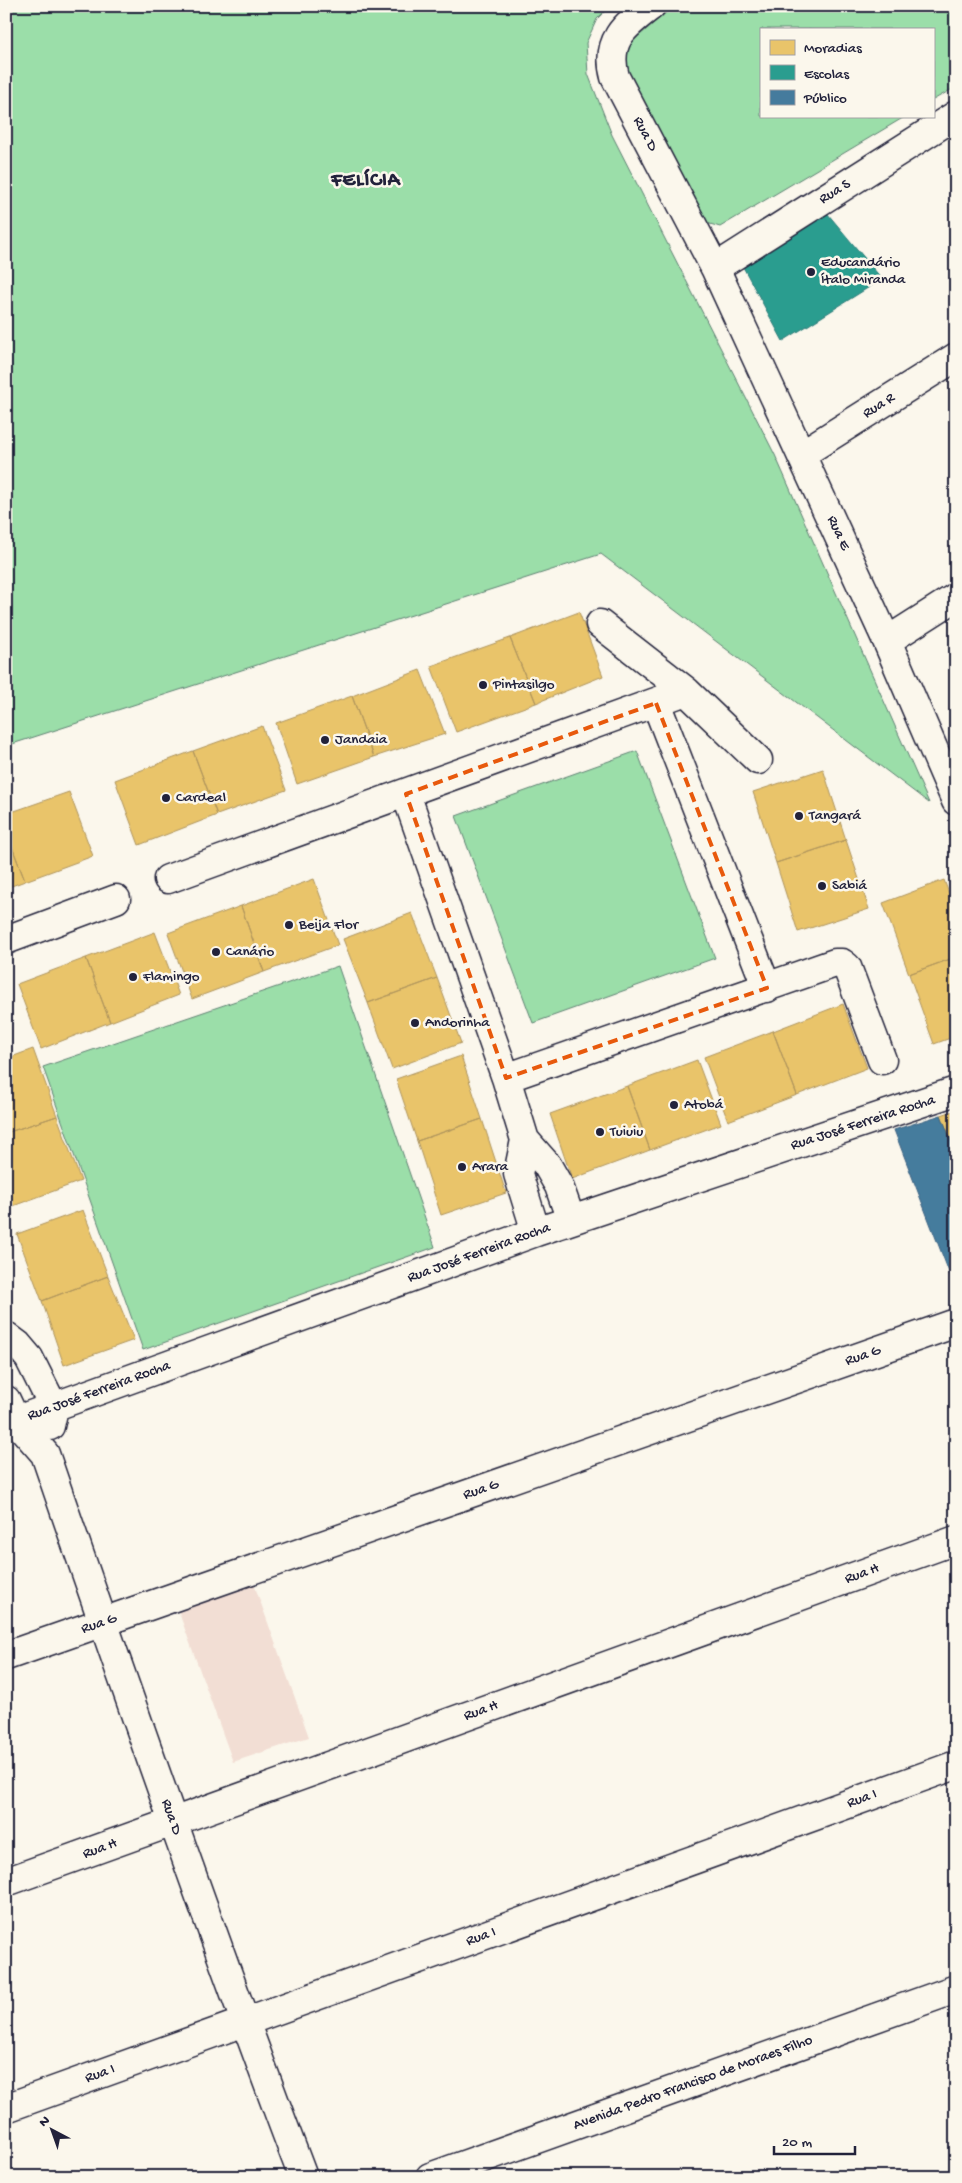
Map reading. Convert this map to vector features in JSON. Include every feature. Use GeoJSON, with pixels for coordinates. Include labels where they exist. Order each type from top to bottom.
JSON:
{"type":"FeatureCollection","features":[{"type":"Feature","properties":{"kind":"street","name":"Rua D"},"geometry":{"type":"LineString","coordinates":[[651,6],[621,32],[612,48],[612,64],[615,77],[715,268]]}},
{"type":"Feature","properties":{"kind":"street","name":"Rua S"},"geometry":{"type":"LineString","coordinates":[[715,268],[956,115]]}},
{"type":"Feature","properties":{"kind":"street","name":"Rua E"},"geometry":{"type":"LineString","coordinates":[[715,268],[887,641],[956,801]]}},
{"type":"Feature","properties":{"kind":"street","name":"Rua R"},"geometry":{"type":"LineString","coordinates":[[802,454],[956,357]]}},
{"type":"Feature","properties":{"kind":"street"},"geometry":{"type":"LineString","coordinates":[[887,641],[956,597]]}},
{"type":"Feature","properties":{"kind":"street"},"geometry":{"type":"LineString","coordinates":[[600,624],[686,691],[758,760]]}},
{"type":"Feature","properties":{"kind":"street"},"geometry":{"type":"LineString","coordinates":[[168,879],[686,691]]}},
{"type":"Feature","properties":{"kind":"street"},"geometry":{"type":"LineString","coordinates":[[656,703],[767,988]]}},
{"type":"Feature","properties":{"kind":"street"},"geometry":{"type":"LineString","coordinates":[[406,794],[506,1078],[525,1140],[547,1165],[559,1186],[571,1220]]}},
{"type":"Feature","properties":{"kind":"street"},"geometry":{"type":"LineString","coordinates":[[6,940],[116,899]]}},
{"type":"Feature","properties":{"kind":"street"},"geometry":{"type":"LineString","coordinates":[[506,1078],[835,963],[842,963],[848,967],[882,1060]]}},
{"type":"Feature","properties":{"kind":"street","name":"Rua José Ferreira Rocha"},"geometry":{"type":"LineString","coordinates":[[9,1415],[54,1408],[536,1232],[956,1092]]}},
{"type":"Feature","properties":{"kind":"street"},"geometry":{"type":"LineString","coordinates":[[525,1140],[518,1174],[524,1199],[536,1232]]}},
{"type":"Feature","properties":{"kind":"street","name":"Rua G"},"geometry":{"type":"LineString","coordinates":[[6,1656],[956,1323]]}},
{"type":"Feature","properties":{"kind":"street"},"geometry":{"type":"LineString","coordinates":[[6,1336],[18,1345],[29,1358],[54,1408],[45,1454]]}},
{"type":"Feature","properties":{"kind":"street","name":"Rua D"},"geometry":{"type":"LineString","coordinates":[[9,1415],[45,1454],[244,2022],[303,2177]]}},
{"type":"Feature","properties":{"kind":"street","name":"Rua H"},"geometry":{"type":"LineString","coordinates":[[6,1882],[956,1540]]}},
{"type":"Feature","properties":{"kind":"street","name":"Rua I"},"geometry":{"type":"LineString","coordinates":[[6,2108],[956,1765]]}},
{"type":"Feature","properties":{"kind":"street","name":"Avenida Pedro Francisco de Moraes Filho"},"geometry":{"type":"LineString","coordinates":[[430,2177],[956,1989]]}},
{"type":"Feature","properties":{"kind":"highlighted area"},"geometry":{"type":"Polygon","coordinates":[[[656,703],[767,988],[506,1078],[406,794],[656,703]]]}},
{"type":"Feature","properties":{"kind":"shaded area"},"geometry":{"type":"Polygon","coordinates":[[[254,1584],[309,1737],[233,1762],[178,1610],[254,1584]]]}},
{"type":"Feature","properties":{"kind":"green space"},"geometry":{"type":"Polygon","coordinates":[[[6,6],[610,6],[597,19],[586,43],[588,74],[612,135],[775,455],[929,803],[601,554],[6,746],[6,6]]]}},
{"type":"Feature","properties":{"kind":"green space"},"geometry":{"type":"Polygon","coordinates":[[[674,6],[956,6],[956,87],[934,99],[934,28],[760,28],[760,118],[903,118],[720,227],[707,223],[617,75],[627,46],[674,6]]]}},
{"type":"Feature","properties":{"kind":"green space"},"geometry":{"type":"Polygon","coordinates":[[[637,751],[715,958],[533,1023],[456,816],[637,751]]]}},
{"type":"Feature","properties":{"kind":"green space"},"geometry":{"type":"Polygon","coordinates":[[[338,966],[435,1247],[143,1350],[43,1067],[338,966]]]}},
{"type":"Feature","properties":{"kind":"building: Moradias"},"geometry":{"type":"Polygon","coordinates":[[[579,612],[603,676],[536,703],[510,638],[579,612]]]}},
{"type":"Feature","properties":{"kind":"building: Moradias","name":"Pintasilgo"},"geometry":{"type":"Polygon","coordinates":[[[510,638],[536,703],[456,732],[431,666],[510,638]]]}},
{"type":"Feature","properties":{"kind":"building: Moradias"},"geometry":{"type":"Polygon","coordinates":[[[420,670],[445,734],[374,757],[352,696],[420,670]]]}},
{"type":"Feature","properties":{"kind":"building: Moradias","name":"Jandaia"},"geometry":{"type":"Polygon","coordinates":[[[352,696],[374,757],[297,784],[276,723],[352,696]]]}},
{"type":"Feature","properties":{"kind":"building: Moradias"},"geometry":{"type":"Polygon","coordinates":[[[262,726],[286,790],[217,815],[193,751],[262,726]]]}},
{"type":"Feature","properties":{"kind":"building: Moradias","name":"Cardeal"},"geometry":{"type":"Polygon","coordinates":[[[193,751],[217,815],[139,845],[115,780],[193,751]]]}},
{"type":"Feature","properties":{"kind":"building: Moradias","name":"Tangará"},"geometry":{"type":"Polygon","coordinates":[[[823,769],[846,840],[776,863],[753,792],[823,769]]]}},
{"type":"Feature","properties":{"kind":"building: Moradias"},"geometry":{"type":"Polygon","coordinates":[[[69,792],[93,856],[25,881],[6,831],[6,814],[69,792]]]}},
{"type":"Feature","properties":{"kind":"building: Moradias"},"geometry":{"type":"Polygon","coordinates":[[[6,831],[25,881],[6,888],[6,831]]]}},
{"type":"Feature","properties":{"kind":"building: Moradias","name":"Sabiá"},"geometry":{"type":"Polygon","coordinates":[[[846,840],[869,909],[798,932],[776,863],[846,840]]]}},
{"type":"Feature","properties":{"kind":"building: Moradias","name":"Beija Flor"},"geometry":{"type":"Polygon","coordinates":[[[314,879],[338,945],[264,972],[241,906],[314,879]]]}},
{"type":"Feature","properties":{"kind":"building: Moradias"},"geometry":{"type":"Polygon","coordinates":[[[944,880],[956,912],[956,957],[909,974],[883,903],[944,880]]]}},
{"type":"Feature","properties":{"kind":"building: Moradias","name":"Canário"},"geometry":{"type":"Polygon","coordinates":[[[241,906],[264,972],[192,999],[168,933],[241,906]]]}},
{"type":"Feature","properties":{"kind":"building: Moradias"},"geometry":{"type":"Polygon","coordinates":[[[412,913],[437,978],[368,1003],[343,939],[412,913]]]}},
{"type":"Feature","properties":{"kind":"building: Moradias","name":"Flamingo"},"geometry":{"type":"Polygon","coordinates":[[[155,932],[179,995],[110,1022],[86,958],[155,932]]]}},
{"type":"Feature","properties":{"kind":"building: Moradias"},"geometry":{"type":"Polygon","coordinates":[[[956,957],[956,1036],[934,1044],[909,974],[956,957]]]}},
{"type":"Feature","properties":{"kind":"building: Moradias"},"geometry":{"type":"Polygon","coordinates":[[[86,958],[110,1022],[41,1049],[17,984],[86,958]]]}},
{"type":"Feature","properties":{"kind":"building: Moradias","name":"Andorinha"},"geometry":{"type":"Polygon","coordinates":[[[437,978],[461,1043],[392,1069],[368,1003],[437,978]]]}},
{"type":"Feature","properties":{"kind":"building: Moradias"},"geometry":{"type":"Polygon","coordinates":[[[843,1004],[867,1068],[797,1095],[773,1031],[843,1004]]]}},
{"type":"Feature","properties":{"kind":"building: Moradias"},"geometry":{"type":"Polygon","coordinates":[[[773,1031],[797,1095],[728,1121],[704,1057],[773,1031]]]}},
{"type":"Feature","properties":{"kind":"building: Moradias"},"geometry":{"type":"Polygon","coordinates":[[[33,1049],[57,1116],[6,1133],[6,1059],[33,1049]]]}},
{"type":"Feature","properties":{"kind":"building: Moradias"},"geometry":{"type":"Polygon","coordinates":[[[461,1056],[482,1119],[417,1141],[396,1079],[461,1056]]]}},
{"type":"Feature","properties":{"kind":"building: Moradias","name":"Atobá"},"geometry":{"type":"Polygon","coordinates":[[[697,1060],[721,1124],[650,1150],[627,1086],[697,1060]]]}},
{"type":"Feature","properties":{"kind":"building: Moradias","name":"Tuiuiu"},"geometry":{"type":"Polygon","coordinates":[[[627,1086],[650,1150],[572,1179],[550,1114],[627,1086]]]}},
{"type":"Feature","properties":{"kind":"building: Moradias"},"geometry":{"type":"Polygon","coordinates":[[[956,1110],[956,1153],[941,1115],[956,1110]]]}},
{"type":"Feature","properties":{"kind":"building: Moradias"},"geometry":{"type":"Polygon","coordinates":[[[57,1116],[81,1181],[13,1206],[6,1189],[6,1133],[57,1116]]]}},
{"type":"Feature","properties":{"kind":"building: Moradias","name":"Arara"},"geometry":{"type":"Polygon","coordinates":[[[482,1119],[506,1193],[441,1215],[417,1141],[482,1119]]]}},
{"type":"Feature","properties":{"kind":"building: Moradias"},"geometry":{"type":"Polygon","coordinates":[[[83,1210],[108,1276],[42,1301],[17,1234],[83,1210]]]}},
{"type":"Feature","properties":{"kind":"building: Moradias"},"geometry":{"type":"Polygon","coordinates":[[[108,1276],[134,1340],[64,1365],[42,1301],[108,1276]]]}},
{"type":"Feature","properties":{"kind":"building: Escolas","name":"Educandário Ítalo Miranda"},"geometry":{"type":"Polygon","coordinates":[[[827,213],[882,279],[783,341],[742,265],[827,213]]]}},
{"type":"Feature","properties":{"kind":"building: Público"},"geometry":{"type":"Polygon","coordinates":[[[941,1115],[956,1153],[954,1285],[894,1130],[941,1115]]]}},
{"type":"Feature","properties":{"kind":"place","name":"Educandário Ítalo Miranda"},"geometry":{"type":"Point","coordinates":[811,272]}},
{"type":"Feature","properties":{"kind":"place","name":"Pintasilgo"},"geometry":{"type":"Point","coordinates":[483,685]}},
{"type":"Feature","properties":{"kind":"place","name":"Jandaia"},"geometry":{"type":"Point","coordinates":[325,740]}},
{"type":"Feature","properties":{"kind":"place","name":"Cardeal"},"geometry":{"type":"Point","coordinates":[166,798]}},
{"type":"Feature","properties":{"kind":"place","name":"Tangará"},"geometry":{"type":"Point","coordinates":[799,816]}},
{"type":"Feature","properties":{"kind":"place","name":"Sabiá"},"geometry":{"type":"Point","coordinates":[822,886]}},
{"type":"Feature","properties":{"kind":"place","name":"Beija Flor"},"geometry":{"type":"Point","coordinates":[289,925]}},
{"type":"Feature","properties":{"kind":"place","name":"Canário"},"geometry":{"type":"Point","coordinates":[216,952]}},
{"type":"Feature","properties":{"kind":"place","name":"Flamingo"},"geometry":{"type":"Point","coordinates":[133,977]}},
{"type":"Feature","properties":{"kind":"place","name":"Andorinha"},"geometry":{"type":"Point","coordinates":[415,1023]}},
{"type":"Feature","properties":{"kind":"place","name":"Atobá"},"geometry":{"type":"Point","coordinates":[674,1105]}},
{"type":"Feature","properties":{"kind":"place","name":"Tuiuiu"},"geometry":{"type":"Point","coordinates":[600,1132]}},
{"type":"Feature","properties":{"kind":"place","name":"Arara"},"geometry":{"type":"Point","coordinates":[462,1167]}},
{"type":"Feature","properties":{"kind":"district","name":"FELÍCIA"},"geometry":{"type":"Point","coordinates":[366,181]}}]}
